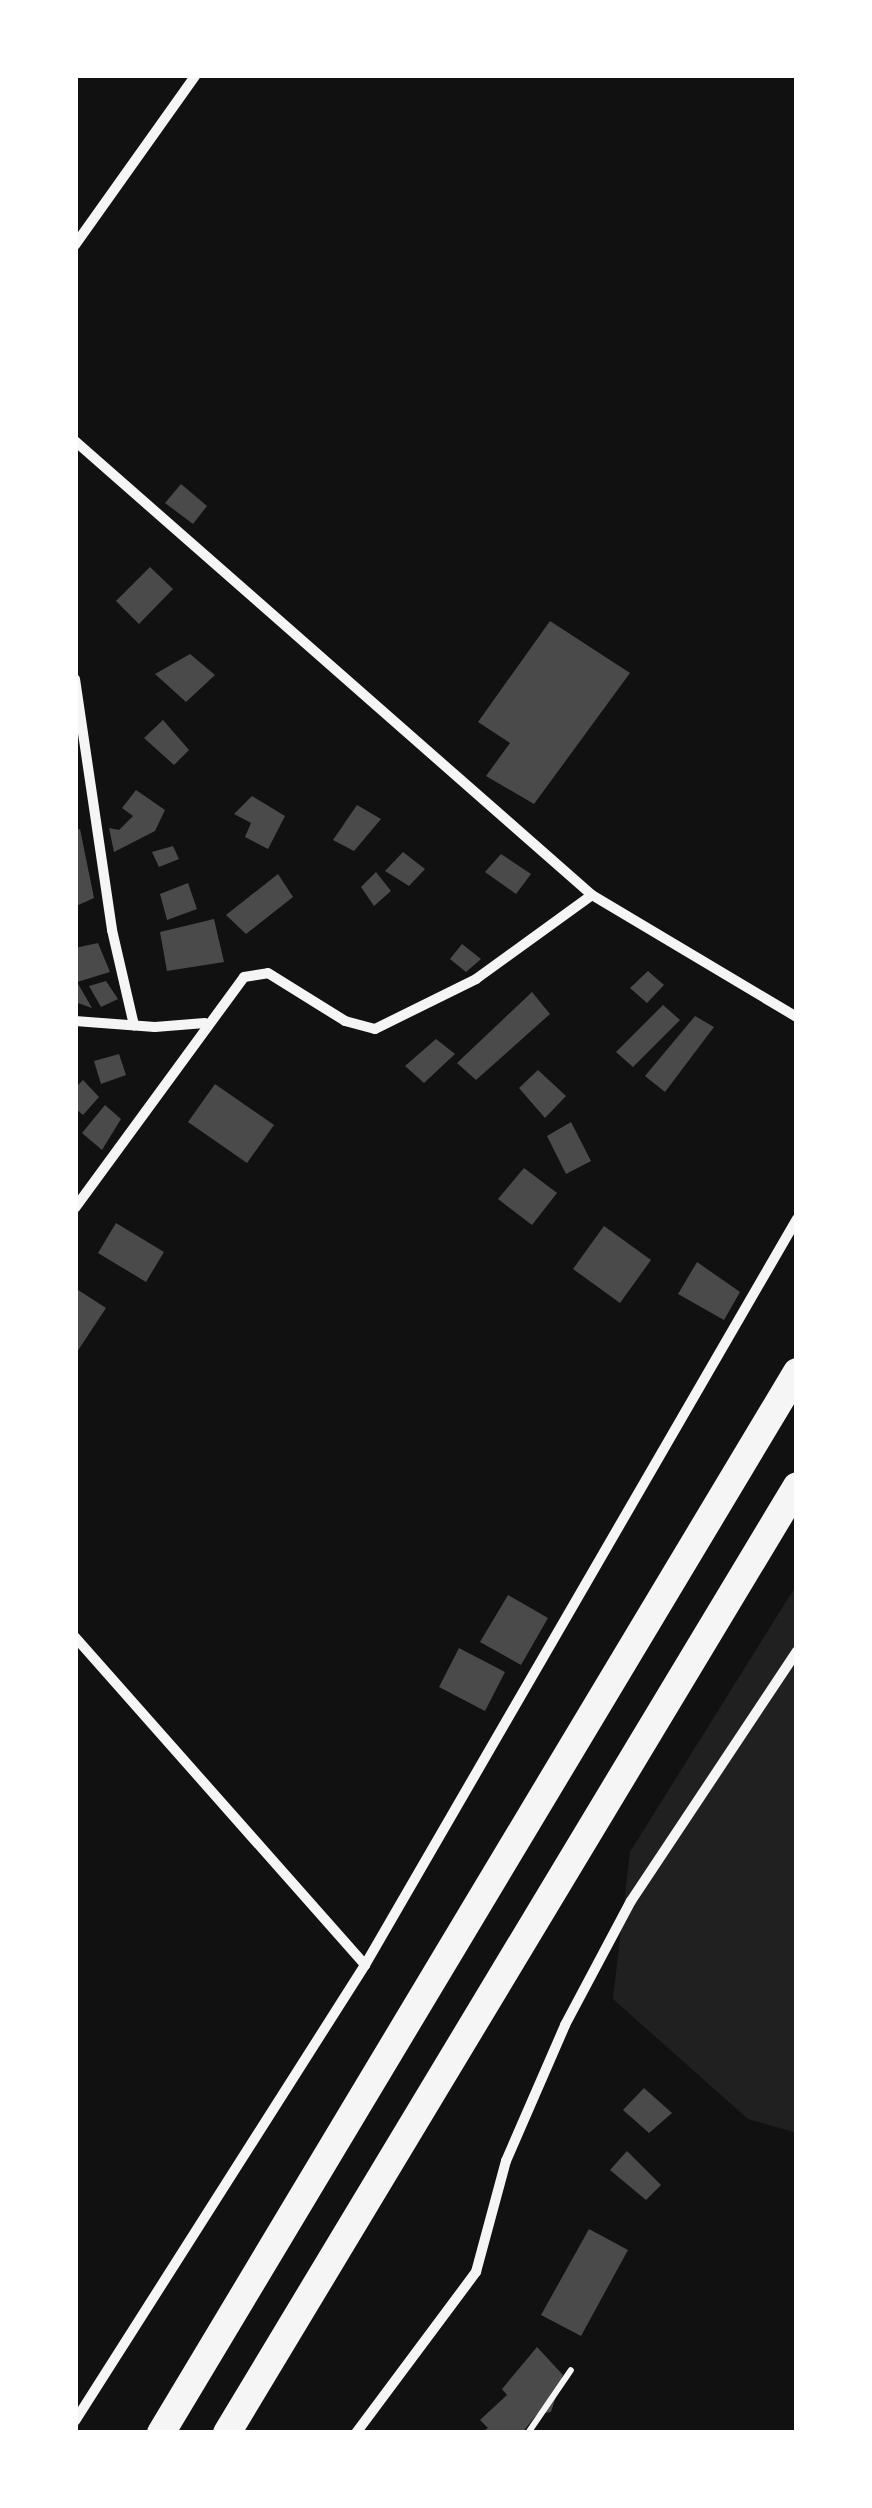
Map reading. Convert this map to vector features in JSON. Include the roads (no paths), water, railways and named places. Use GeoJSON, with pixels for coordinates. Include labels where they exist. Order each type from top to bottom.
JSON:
{"type":"FeatureCollection","features":[{"type":"Feature","properties":{"kind":"highway"},"geometry":{"type":"LineString","coordinates":[[161,2433],[797,1372]]}},
{"type":"Feature","properties":{"kind":"highway"},"geometry":{"type":"LineString","coordinates":[[227,2433],[797,1486]]}},
{"type":"Feature","properties":{"kind":"street"},"geometry":{"type":"LineString","coordinates":[[75,245],[196,75]]}},
{"type":"Feature","properties":{"kind":"street"},"geometry":{"type":"LineString","coordinates":[[75,441],[592,895],[797,1016]]}},
{"type":"Feature","properties":{"kind":"street"},"geometry":{"type":"LineString","coordinates":[[75,678],[108,911],[134,1025]]}},
{"type":"Feature","properties":{"kind":"street"},"geometry":{"type":"LineString","coordinates":[[75,1208],[232,987],[254,972],[268,973],[345,1021],[376,1029],[476,980],[592,895]]}},
{"type":"Feature","properties":{"kind":"street"},"geometry":{"type":"LineString","coordinates":[[75,1020],[134,1025],[205,1023]]}},
{"type":"Feature","properties":{"kind":"street"},"geometry":{"type":"LineString","coordinates":[[75,2421],[364,1965],[797,1218]]}},
{"type":"Feature","properties":{"kind":"street"},"geometry":{"type":"LineString","coordinates":[[75,1637],[364,1965]]}},
{"type":"Feature","properties":{"kind":"street"},"geometry":{"type":"LineString","coordinates":[[356,2433],[476,2272],[506,2161],[565,2025],[631,1901],[797,1651]]}}]}
